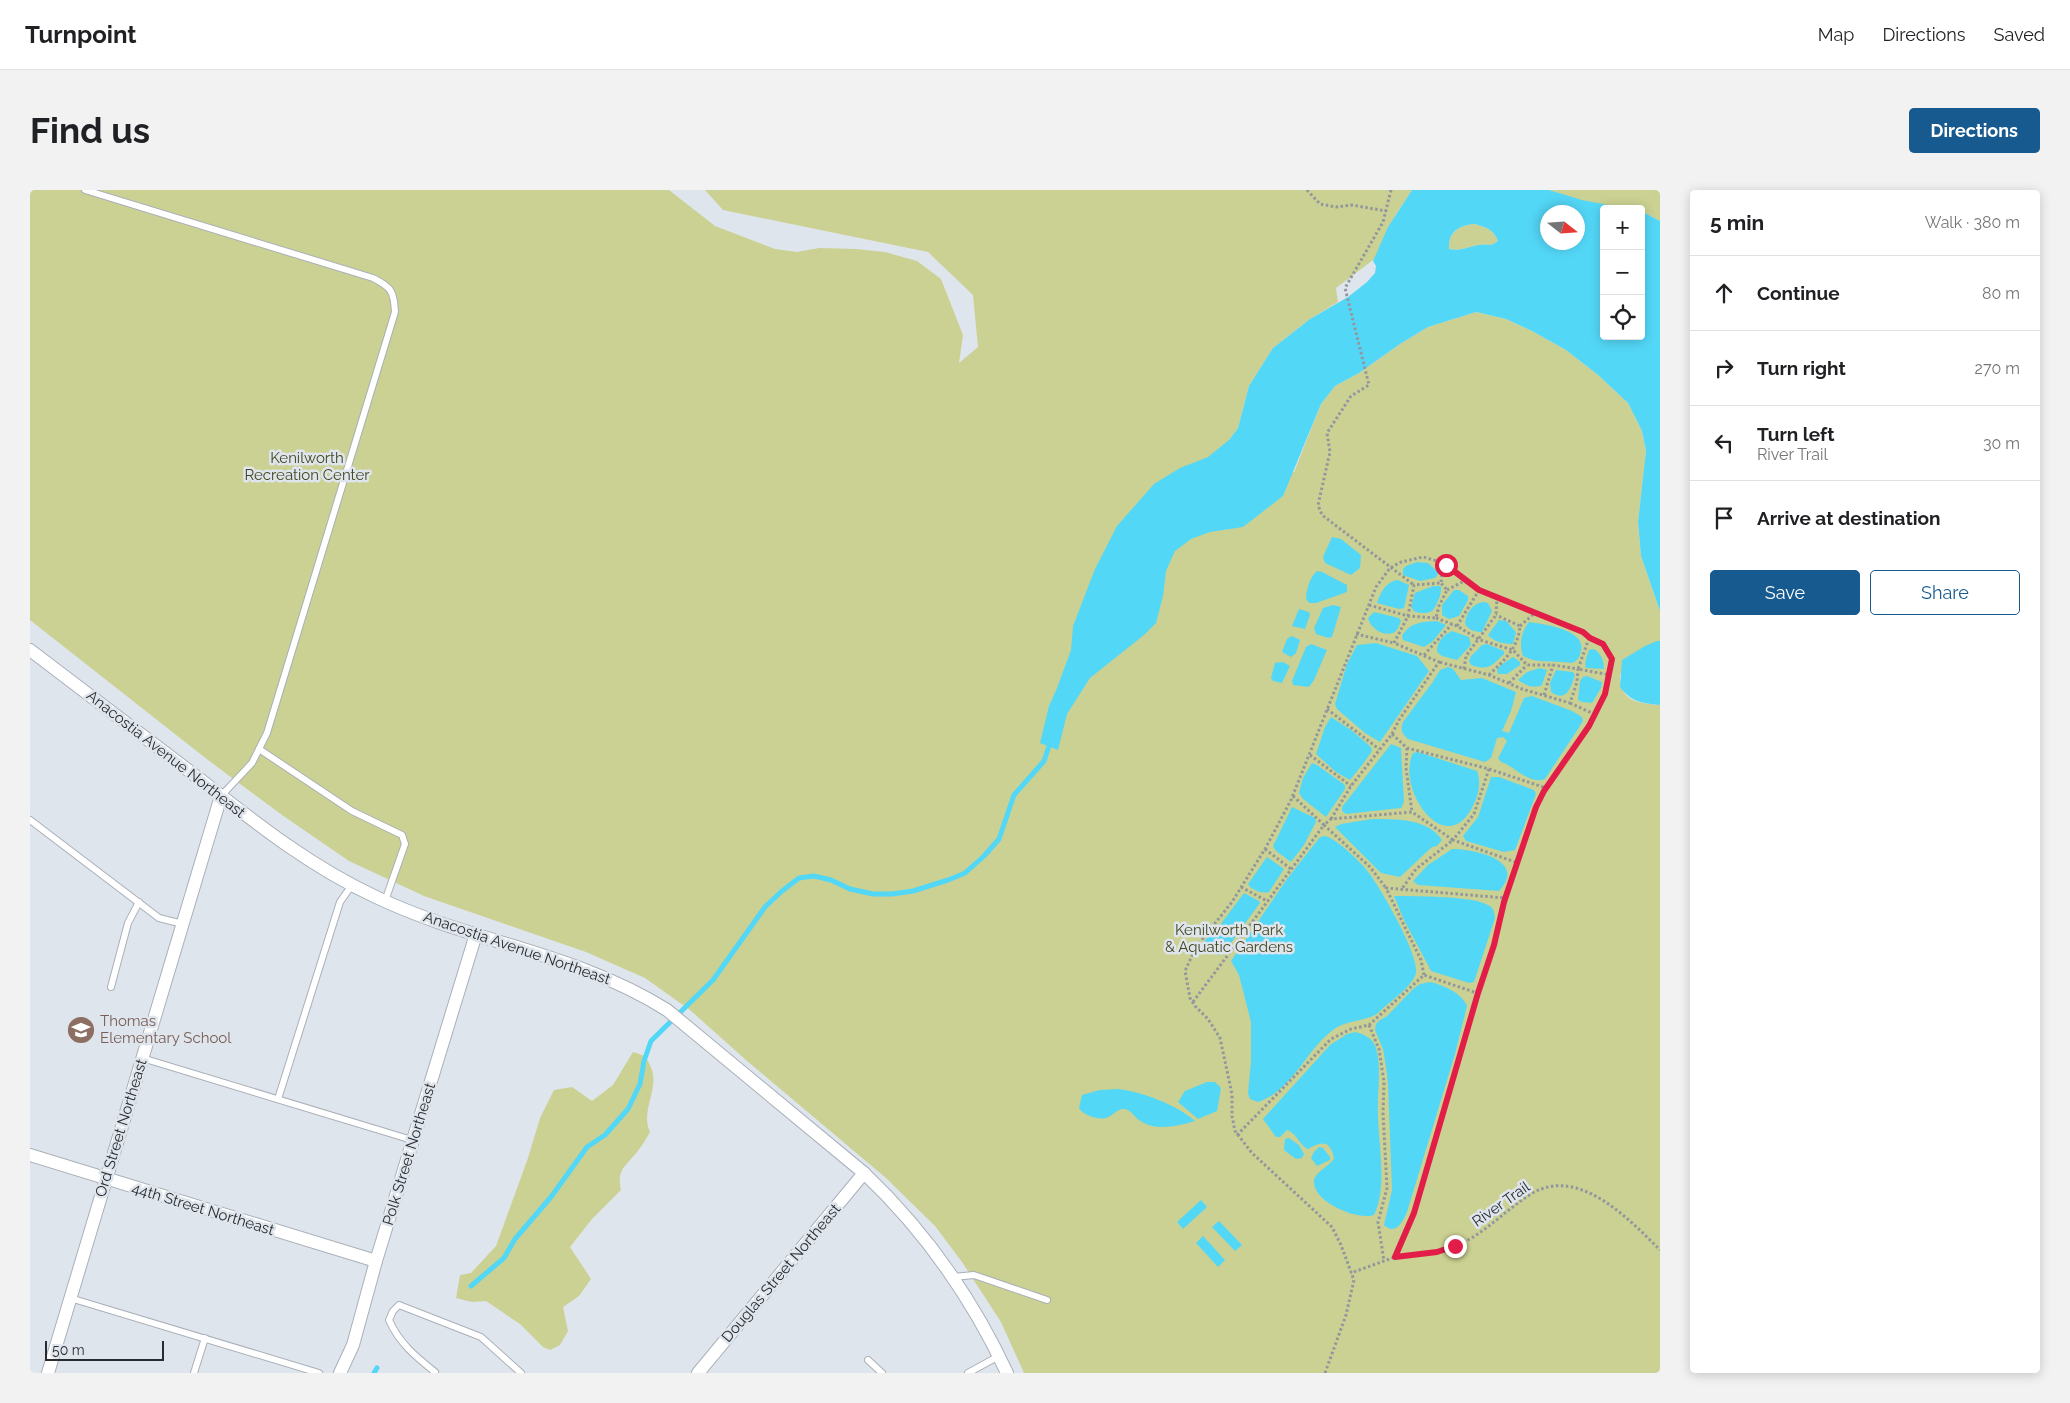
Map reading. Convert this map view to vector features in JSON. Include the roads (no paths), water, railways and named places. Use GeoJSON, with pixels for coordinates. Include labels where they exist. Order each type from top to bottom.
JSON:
{"type":"FeatureCollection","features":[{"type":"Feature","properties":{"kind":"street","name":"Anacostia Avenue Northeast"},"geometry":{"type":"LineString","coordinates":[[30,650],[287,846],[352,885],[432,920],[558,959],[602,975],[632,989],[667,1010],[864,1173],[909,1219],[953,1277],[1007,1373]]}},
{"type":"Feature","properties":{"kind":"street","name":"Ord Street Northeast"},"geometry":{"type":"LineString","coordinates":[[48,1373],[221,796]]}},
{"type":"Feature","properties":{"kind":"street","name":"Polk Street Northeast"},"geometry":{"type":"LineString","coordinates":[[340,1373],[353,1345],[412,1140],[476,934]]}},
{"type":"Feature","properties":{"kind":"street","name":"44th Street Northeast"},"geometry":{"type":"LineString","coordinates":[[30,1156],[376,1262]]}},
{"type":"Feature","properties":{"kind":"street","name":"Douglas Street Northeast"},"geometry":{"type":"LineString","coordinates":[[698,1373],[864,1173]]}},
{"type":"Feature","properties":{"kind":"lane"},"geometry":{"type":"LineString","coordinates":[[85,190],[373,278],[388,286],[394,297],[395,312],[267,733],[252,763],[221,796]]}},
{"type":"Feature","properties":{"kind":"lane"},"geometry":{"type":"LineString","coordinates":[[259,749],[352,811],[402,835],[405,844],[385,901]]}},
{"type":"Feature","properties":{"kind":"lane"},"geometry":{"type":"LineString","coordinates":[[30,820],[159,918],[183,924]]}},
{"type":"Feature","properties":{"kind":"lane"},"geometry":{"type":"LineString","coordinates":[[278,1099],[340,902],[352,885]]}},
{"type":"Feature","properties":{"kind":"lane"},"geometry":{"type":"LineString","coordinates":[[111,987],[128,923],[139,902]]}},
{"type":"Feature","properties":{"kind":"lane"},"geometry":{"type":"LineString","coordinates":[[142,1058],[412,1140]]}},
{"type":"Feature","properties":{"kind":"lane"},"geometry":{"type":"LineString","coordinates":[[953,1277],[974,1275],[1047,1300]]}},
{"type":"Feature","properties":{"kind":"lane"},"geometry":{"type":"LineString","coordinates":[[70,1298],[319,1373]]}},
{"type":"Feature","properties":{"kind":"lane"},"geometry":{"type":"LineString","coordinates":[[435,1372],[408,1350],[393,1329],[389,1320],[398,1305],[481,1337],[521,1373]]}},
{"type":"Feature","properties":{"kind":"lane"},"geometry":{"type":"LineString","coordinates":[[194,1373],[205,1338]]}},
{"type":"Feature","properties":{"kind":"lane"},"geometry":{"type":"LineString","coordinates":[[968,1373],[999,1356]]}},
{"type":"Feature","properties":{"kind":"lane"},"geometry":{"type":"LineString","coordinates":[[868,1360],[882,1373]]}},
{"type":"Feature","properties":{"kind":"water"},"geometry":{"type":"Polygon","coordinates":[[[1412,190],[1549,190],[1582,200],[1608,205],[1600,205],[1600,340],[1645,340],[1645,213],[1660,221],[1660,611],[1641,556],[1638,522],[1646,451],[1642,431],[1628,403],[1598,375],[1566,350],[1506,319],[1476,312],[1428,327],[1359,373],[1335,386],[1321,404],[1283,496],[1243,527],[1210,532],[1191,539],[1175,551],[1166,571],[1163,596],[1156,623],[1144,635],[1090,678],[1067,714],[1058,750],[1040,743],[1049,706],[1071,650],[1073,626],[1095,569],[1117,526],[1154,484],[1180,468],[1208,457],[1229,440],[1238,428],[1249,386],[1273,348],[1310,319],[1348,297],[1367,282],[1375,273],[1376,266],[1373,261],[1388,227],[1412,190]],[[1475,224],[1456,230],[1449,243],[1449,249],[1455,250],[1485,244],[1491,245],[1498,241],[1494,234],[1483,226],[1475,224]]]}},
{"type":"Feature","properties":{"kind":"water"},"geometry":{"type":"Polygon","coordinates":[[[1332,537],[1341,539],[1361,555],[1360,568],[1351,575],[1325,563],[1323,557],[1332,537]]]}},
{"type":"Feature","properties":{"kind":"water"},"geometry":{"type":"Polygon","coordinates":[[[1417,562],[1428,563],[1439,573],[1435,578],[1420,581],[1403,575],[1403,569],[1406,566],[1417,562]]]}},
{"type":"Feature","properties":{"kind":"water"},"geometry":{"type":"Polygon","coordinates":[[[1317,571],[1347,585],[1347,592],[1316,603],[1309,603],[1306,599],[1310,580],[1317,571]]]}},
{"type":"Feature","properties":{"kind":"water"},"geometry":{"type":"Polygon","coordinates":[[[1398,580],[1409,585],[1404,608],[1399,609],[1377,603],[1384,588],[1390,582],[1398,580]]]}},
{"type":"Feature","properties":{"kind":"water"},"geometry":{"type":"Polygon","coordinates":[[[1433,586],[1441,586],[1440,596],[1434,609],[1428,613],[1415,612],[1411,607],[1415,593],[1433,586]]]}},
{"type":"Feature","properties":{"kind":"water"},"geometry":{"type":"Polygon","coordinates":[[[1454,590],[1459,590],[1468,596],[1468,600],[1459,616],[1449,619],[1442,615],[1442,605],[1454,590]]]}},
{"type":"Feature","properties":{"kind":"water"},"geometry":{"type":"Polygon","coordinates":[[[1483,602],[1488,603],[1492,611],[1482,632],[1474,631],[1465,624],[1467,616],[1473,607],[1483,602]]]}},
{"type":"Feature","properties":{"kind":"water"},"geometry":{"type":"Polygon","coordinates":[[[1333,605],[1341,607],[1332,637],[1328,638],[1316,634],[1314,628],[1323,608],[1333,605]]]}},
{"type":"Feature","properties":{"kind":"water"},"geometry":{"type":"Polygon","coordinates":[[[1299,609],[1309,612],[1310,615],[1305,629],[1292,626],[1299,609]]]}},
{"type":"Feature","properties":{"kind":"water"},"geometry":{"type":"Polygon","coordinates":[[[1374,612],[1399,618],[1401,621],[1398,629],[1391,634],[1378,631],[1369,622],[1368,618],[1374,612]]]}},
{"type":"Feature","properties":{"kind":"water"},"geometry":{"type":"Polygon","coordinates":[[[1499,620],[1506,621],[1516,632],[1513,644],[1499,642],[1488,635],[1499,620]]]}},
{"type":"Feature","properties":{"kind":"water"},"geometry":{"type":"Polygon","coordinates":[[[1437,621],[1446,625],[1432,642],[1424,647],[1403,640],[1402,636],[1405,631],[1413,625],[1421,622],[1437,621]]]}},
{"type":"Feature","properties":{"kind":"water"},"geometry":{"type":"Polygon","coordinates":[[[1529,622],[1563,629],[1578,638],[1581,644],[1581,651],[1578,658],[1571,663],[1537,661],[1523,656],[1522,638],[1529,622]]]}},
{"type":"Feature","properties":{"kind":"water"},"geometry":{"type":"Polygon","coordinates":[[[1452,631],[1469,637],[1471,645],[1457,660],[1442,656],[1437,652],[1441,639],[1452,631]]]}},
{"type":"Feature","properties":{"kind":"water"},"geometry":{"type":"Polygon","coordinates":[[[1292,636],[1300,640],[1296,653],[1291,657],[1282,652],[1287,639],[1292,636]]]}},
{"type":"Feature","properties":{"kind":"water"},"geometry":{"type":"Polygon","coordinates":[[[1660,641],[1660,705],[1637,701],[1628,696],[1620,687],[1622,660],[1660,641]]]}},
{"type":"Feature","properties":{"kind":"water"},"geometry":{"type":"Polygon","coordinates":[[[1376,643],[1417,656],[1429,671],[1380,742],[1365,733],[1337,709],[1335,704],[1347,664],[1357,645],[1376,643]]]}},
{"type":"Feature","properties":{"kind":"water"},"geometry":{"type":"Polygon","coordinates":[[[1311,644],[1327,650],[1314,680],[1309,687],[1293,685],[1292,681],[1306,647],[1311,644]]]}},
{"type":"Feature","properties":{"kind":"water"},"geometry":{"type":"Polygon","coordinates":[[[1487,644],[1504,651],[1504,654],[1490,666],[1482,668],[1471,665],[1469,661],[1471,656],[1482,645],[1487,644]]]}},
{"type":"Feature","properties":{"kind":"water"},"geometry":{"type":"Polygon","coordinates":[[[1594,649],[1602,658],[1604,669],[1586,668],[1589,650],[1594,649]]]}},
{"type":"Feature","properties":{"kind":"water"},"geometry":{"type":"Polygon","coordinates":[[[1513,657],[1520,662],[1520,665],[1507,674],[1498,674],[1497,670],[1501,665],[1513,657]]]}},
{"type":"Feature","properties":{"kind":"water"},"geometry":{"type":"Polygon","coordinates":[[[1283,662],[1290,666],[1282,683],[1273,681],[1271,678],[1275,663],[1283,662]]]}},
{"type":"Feature","properties":{"kind":"water"},"geometry":{"type":"Polygon","coordinates":[[[1448,667],[1453,669],[1461,680],[1482,678],[1516,692],[1511,711],[1502,731],[1509,733],[1524,698],[1532,696],[1572,711],[1582,717],[1583,721],[1545,779],[1539,780],[1527,777],[1501,762],[1498,758],[1507,741],[1503,737],[1497,738],[1491,758],[1485,762],[1408,739],[1404,735],[1402,732],[1403,722],[1440,670],[1448,667]]]}},
{"type":"Feature","properties":{"kind":"water"},"geometry":{"type":"Polygon","coordinates":[[[1540,668],[1547,670],[1542,685],[1530,686],[1518,680],[1527,672],[1540,668]]]}},
{"type":"Feature","properties":{"kind":"water"},"geometry":{"type":"Polygon","coordinates":[[[1556,670],[1573,672],[1575,675],[1565,695],[1556,695],[1551,692],[1550,683],[1556,670]]]}},
{"type":"Feature","properties":{"kind":"water"},"geometry":{"type":"Polygon","coordinates":[[[1587,676],[1602,682],[1601,688],[1592,703],[1578,700],[1580,681],[1583,677],[1587,676]]]}},
{"type":"Feature","properties":{"kind":"water"},"geometry":{"type":"Polygon","coordinates":[[[1331,717],[1351,730],[1371,747],[1372,751],[1350,780],[1336,772],[1316,754],[1325,727],[1331,717]]]}},
{"type":"Feature","properties":{"kind":"water"},"geometry":{"type":"Polygon","coordinates":[[[1391,744],[1401,748],[1404,802],[1401,808],[1346,814],[1342,811],[1342,807],[1391,744]]]}},
{"type":"Feature","properties":{"kind":"water"},"geometry":{"type":"Polygon","coordinates":[[[1418,752],[1477,771],[1479,788],[1477,796],[1463,820],[1451,826],[1438,823],[1427,814],[1417,801],[1411,784],[1409,768],[1413,753],[1418,752]]]}},
{"type":"Feature","properties":{"kind":"water"},"geometry":{"type":"Polygon","coordinates":[[[1312,763],[1345,785],[1345,789],[1326,817],[1303,799],[1299,793],[1303,778],[1312,763]]]}},
{"type":"Feature","properties":{"kind":"water"},"geometry":{"type":"Polygon","coordinates":[[[1491,777],[1499,777],[1534,790],[1536,794],[1515,850],[1504,852],[1466,841],[1463,836],[1478,817],[1491,777]]]}},
{"type":"Feature","properties":{"kind":"water"},"geometry":{"type":"Polygon","coordinates":[[[1292,807],[1315,818],[1316,822],[1304,845],[1291,862],[1276,851],[1273,846],[1292,807]]]}},
{"type":"Feature","properties":{"kind":"water"},"geometry":{"type":"Polygon","coordinates":[[[1372,819],[1410,821],[1420,824],[1428,827],[1442,840],[1400,877],[1381,873],[1335,827],[1341,824],[1372,819]]]}},
{"type":"Feature","properties":{"kind":"water"},"geometry":{"type":"Polygon","coordinates":[[[1325,836],[1336,841],[1348,851],[1375,881],[1406,938],[1416,964],[1416,973],[1410,984],[1377,1014],[1343,1024],[1323,1038],[1290,1080],[1270,1097],[1258,1102],[1250,1099],[1248,1093],[1251,1061],[1251,1022],[1239,975],[1231,961],[1287,879],[1320,837],[1325,836]]]}},
{"type":"Feature","properties":{"kind":"water"},"geometry":{"type":"Polygon","coordinates":[[[1452,849],[1484,854],[1495,858],[1503,864],[1507,871],[1506,880],[1499,891],[1418,885],[1413,881],[1428,865],[1452,849]]]}},
{"type":"Feature","properties":{"kind":"water"},"geometry":{"type":"Polygon","coordinates":[[[1267,857],[1284,869],[1269,892],[1260,892],[1254,890],[1248,884],[1267,857]]]}},
{"type":"Feature","properties":{"kind":"water"},"geometry":{"type":"Polygon","coordinates":[[[1244,893],[1260,903],[1225,951],[1220,955],[1216,954],[1203,945],[1205,940],[1217,929],[1244,893]]]}},
{"type":"Feature","properties":{"kind":"water"},"geometry":{"type":"Polygon","coordinates":[[[1394,896],[1457,898],[1481,902],[1491,907],[1495,918],[1474,982],[1469,983],[1431,971],[1404,920],[1394,896]]]}},
{"type":"Feature","properties":{"kind":"water"},"geometry":{"type":"Polygon","coordinates":[[[1430,982],[1457,993],[1467,1006],[1455,1054],[1407,1212],[1401,1223],[1392,1229],[1384,1225],[1392,1190],[1388,1084],[1383,1049],[1375,1030],[1376,1024],[1387,1016],[1413,989],[1420,984],[1430,982]]]}},
{"type":"Feature","properties":{"kind":"water"},"geometry":{"type":"Polygon","coordinates":[[[1356,1032],[1371,1039],[1376,1048],[1379,1064],[1378,1125],[1381,1191],[1374,1215],[1366,1216],[1336,1208],[1320,1196],[1315,1188],[1314,1181],[1317,1174],[1334,1158],[1327,1145],[1321,1144],[1308,1149],[1287,1130],[1280,1137],[1276,1137],[1263,1119],[1330,1045],[1347,1034],[1356,1032]]]}},
{"type":"Feature","properties":{"kind":"water"},"geometry":{"type":"Polygon","coordinates":[[[1207,1082],[1215,1082],[1221,1088],[1217,1111],[1198,1119],[1178,1102],[1185,1091],[1207,1082]]]}},
{"type":"Feature","properties":{"kind":"water"},"geometry":{"type":"Polygon","coordinates":[[[1118,1089],[1159,1100],[1188,1115],[1195,1121],[1159,1127],[1145,1124],[1126,1109],[1121,1109],[1108,1117],[1095,1118],[1087,1115],[1079,1108],[1082,1095],[1100,1090],[1118,1089]]]}},
{"type":"Feature","properties":{"kind":"water"},"geometry":{"type":"Polygon","coordinates":[[[1289,1138],[1299,1145],[1304,1154],[1302,1158],[1296,1159],[1284,1150],[1285,1139],[1289,1138]]]}},
{"type":"Feature","properties":{"kind":"water"},"geometry":{"type":"Polygon","coordinates":[[[1319,1147],[1323,1148],[1330,1157],[1330,1160],[1317,1166],[1311,1158],[1319,1147]]]}},
{"type":"Feature","properties":{"kind":"water"},"geometry":{"type":"Polygon","coordinates":[[[1201,1200],[1207,1207],[1183,1229],[1177,1222],[1201,1200]]]}},
{"type":"Feature","properties":{"kind":"water"},"geometry":{"type":"Polygon","coordinates":[[[1219,1221],[1242,1245],[1235,1251],[1212,1227],[1219,1221]]]}},
{"type":"Feature","properties":{"kind":"water"},"geometry":{"type":"Polygon","coordinates":[[[1203,1236],[1225,1260],[1218,1267],[1196,1243],[1203,1236]]]}},
{"type":"Feature","properties":{"kind":"waterway"},"geometry":{"type":"LineString","coordinates":[[471,1286],[504,1258],[515,1239],[551,1197],[587,1147],[605,1135],[628,1109],[640,1084],[644,1061],[651,1041],[713,980],[765,907],[799,878],[814,876],[831,880],[850,889],[873,894],[892,894],[913,891],[965,873],[999,839],[1014,795],[1044,761],[1051,740]]}},
{"type":"Feature","properties":{"kind":"waterway"},"geometry":{"type":"LineString","coordinates":[[374,1373],[377,1368]]}},
{"type":"Feature","properties":{"kind":"place","name":"Thomas Elementary School"},"geometry":{"type":"Point","coordinates":[81,1030]}},
{"type":"Feature","properties":{"kind":"park label","name":"Kenilworth Recreation Center"},"geometry":{"type":"Point","coordinates":[307,466]}},
{"type":"Feature","properties":{"kind":"park label","name":"Kenilworth Park & Aquatic Gardens"},"geometry":{"type":"Point","coordinates":[1229,938]}}]}
